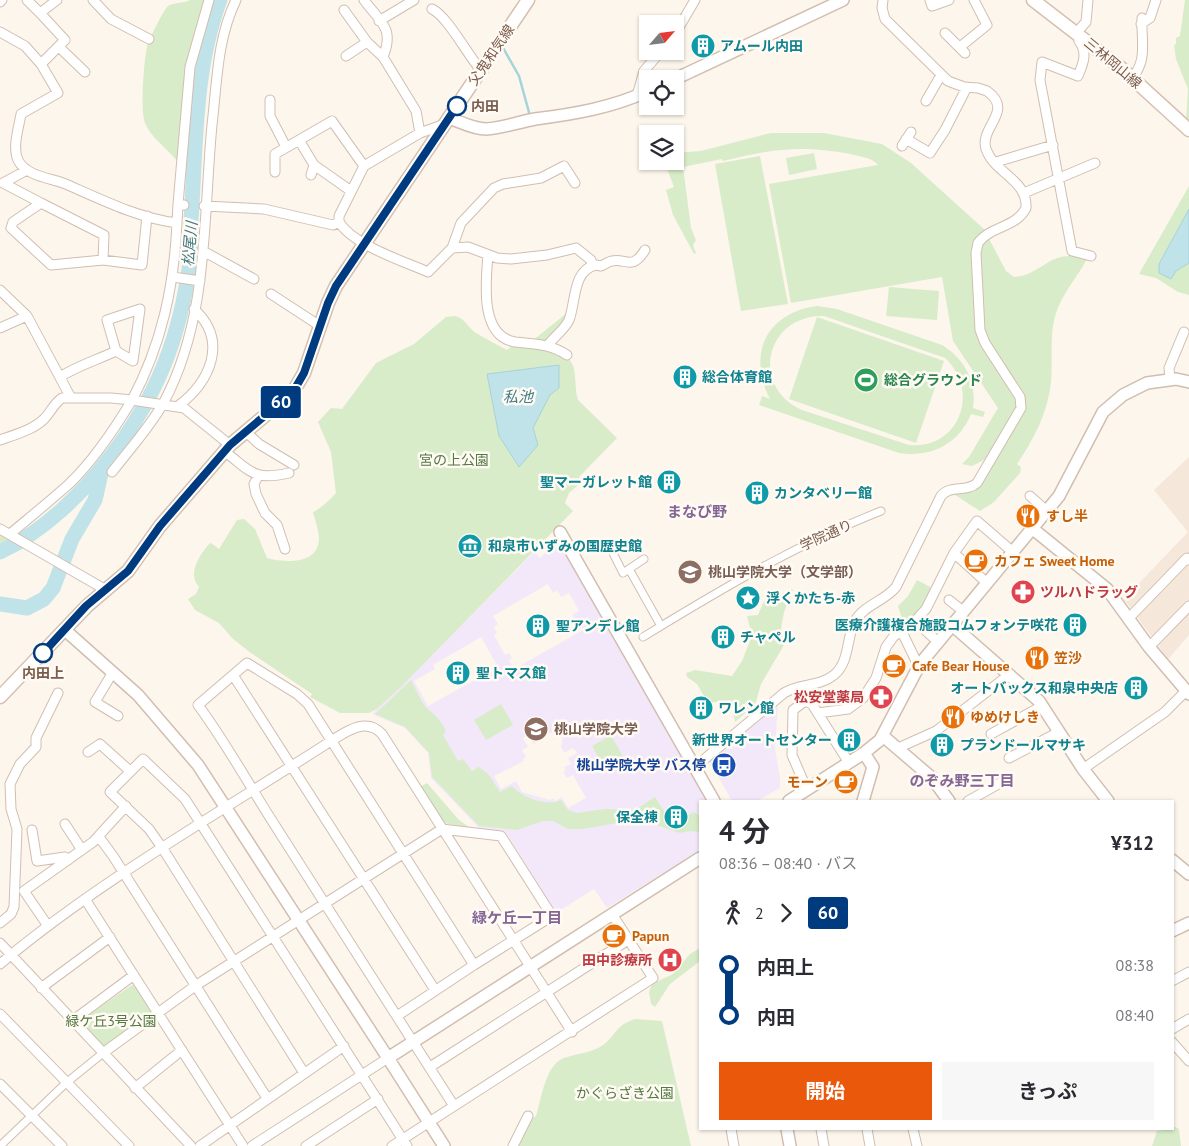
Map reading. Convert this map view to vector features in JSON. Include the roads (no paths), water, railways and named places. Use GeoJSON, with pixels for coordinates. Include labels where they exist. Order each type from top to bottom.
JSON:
{"type":"FeatureCollection","features":[{"type":"Feature","properties":{"kind":"main road","name":"父鬼和気線"},"geometry":{"type":"LineString","coordinates":[[0,697],[86,606],[128,571],[160,526],[227,448],[293,392],[304,373],[336,286],[528,0]]}},
{"type":"Feature","properties":{"kind":"main road","name":"三林岡山線"},"geometry":{"type":"LineString","coordinates":[[1033,0],[1079,34],[1132,78],[1189,130]]}},
{"type":"Feature","properties":{"kind":"street"},"geometry":{"type":"LineString","coordinates":[[28,0],[64,40],[42,64]]}},
{"type":"Feature","properties":{"kind":"street"},"geometry":{"type":"LineString","coordinates":[[40,13],[57,0]]}},
{"type":"Feature","properties":{"kind":"street"},"geometry":{"type":"LineString","coordinates":[[92,0],[111,19],[149,39]]}},
{"type":"Feature","properties":{"kind":"street"},"geometry":{"type":"LineString","coordinates":[[11,535],[69,484],[110,435],[135,401],[154,356],[174,278],[190,67],[209,0]]}},
{"type":"Feature","properties":{"kind":"street"},"geometry":{"type":"LineString","coordinates":[[112,472],[161,403],[190,340],[203,251],[219,60],[225,30],[236,0]]}},
{"type":"Feature","properties":{"kind":"street"},"geometry":{"type":"LineString","coordinates":[[364,0],[380,21],[389,38],[383,56]]}},
{"type":"Feature","properties":{"kind":"street"},"geometry":{"type":"LineString","coordinates":[[380,21],[414,0]]}},
{"type":"Feature","properties":{"kind":"street"},"geometry":{"type":"LineString","coordinates":[[684,19],[695,0]]}},
{"type":"Feature","properties":{"kind":"street"},"geometry":{"type":"LineString","coordinates":[[684,74],[843,0]]}},
{"type":"Feature","properties":{"kind":"street"},"geometry":{"type":"LineString","coordinates":[[695,767],[784,693],[794,687],[824,682],[839,670],[844,661],[849,636],[855,620],[865,609],[886,597],[896,587],[941,496],[951,488],[970,488],[977,483],[1020,412],[1022,401],[981,334],[979,323],[976,247],[984,236],[1011,224],[1023,214],[1026,203],[1024,192],[987,152],[985,142],[987,132],[997,115],[995,99],[983,89],[953,83],[941,75],[885,19],[882,8],[883,0]]}},
{"type":"Feature","properties":{"kind":"street"},"geometry":{"type":"LineString","coordinates":[[930,0],[932,6],[949,0]]}},
{"type":"Feature","properties":{"kind":"street"},"geometry":{"type":"LineString","coordinates":[[946,33],[963,50],[987,29],[987,25],[974,0]]}},
{"type":"Feature","properties":{"kind":"street"},"geometry":{"type":"LineString","coordinates":[[1088,0],[1086,22],[1079,34],[1079,42],[1085,49],[1085,54],[1078,76],[1042,62],[1041,91],[1072,251],[1091,256]]}},
{"type":"Feature","properties":{"kind":"street"},"geometry":{"type":"LineString","coordinates":[[1132,78],[1140,69],[1143,60],[1142,21],[1150,18],[1156,0]]}},
{"type":"Feature","properties":{"kind":"street"},"geometry":{"type":"LineString","coordinates":[[432,9],[440,13],[480,70]]}},
{"type":"Feature","properties":{"kind":"street"},"geometry":{"type":"LineString","coordinates":[[344,10],[367,42],[383,56],[416,111],[420,133]]}},
{"type":"Feature","properties":{"kind":"street"},"geometry":{"type":"LineString","coordinates":[[0,32],[25,46],[42,64],[58,93],[21,114],[16,154],[22,165],[27,170],[147,216],[177,223]]}},
{"type":"Feature","properties":{"kind":"street"},"geometry":{"type":"LineString","coordinates":[[346,56],[367,42]]}},
{"type":"Feature","properties":{"kind":"street"},"geometry":{"type":"LineString","coordinates":[[58,47],[85,72]]}},
{"type":"Feature","properties":{"kind":"street"},"geometry":{"type":"LineString","coordinates":[[645,70],[653,60]]}},
{"type":"Feature","properties":{"kind":"street"},"geometry":{"type":"LineString","coordinates":[[926,101],[941,75]]}},
{"type":"Feature","properties":{"kind":"street"},"geometry":{"type":"LineString","coordinates":[[906,139],[930,153],[949,132],[967,87]]}},
{"type":"Feature","properties":{"kind":"street"},"geometry":{"type":"LineString","coordinates":[[575,183],[564,166],[541,178],[498,185],[487,194],[461,223],[452,248],[428,272],[345,232],[339,222],[339,216],[364,166],[420,133],[447,121],[487,129],[536,119],[572,116],[639,95]]}},
{"type":"Feature","properties":{"kind":"street"},"geometry":{"type":"LineString","coordinates":[[270,100],[270,116],[286,147]]}},
{"type":"Feature","properties":{"kind":"street"},"geometry":{"type":"LineString","coordinates":[[275,172],[275,154],[332,121],[364,166]]}},
{"type":"Feature","properties":{"kind":"street"},"geometry":{"type":"LineString","coordinates":[[299,140],[314,165],[351,191]]}},
{"type":"Feature","properties":{"kind":"street"},"geometry":{"type":"LineString","coordinates":[[996,162],[1052,145]]}},
{"type":"Feature","properties":{"kind":"street"},"geometry":{"type":"LineString","coordinates":[[1024,192],[1096,162]]}},
{"type":"Feature","properties":{"kind":"street"},"geometry":{"type":"LineString","coordinates":[[311,175],[314,165]]}},
{"type":"Feature","properties":{"kind":"street"},"geometry":{"type":"LineString","coordinates":[[27,170],[3,183],[104,235],[103,260]]}},
{"type":"Feature","properties":{"kind":"street"},"geometry":{"type":"LineString","coordinates":[[41,203],[13,222],[11,228],[51,266],[103,260],[142,265],[147,216]]}},
{"type":"Feature","properties":{"kind":"street"},"geometry":{"type":"LineString","coordinates":[[206,206],[264,209],[333,225],[339,222]]}},
{"type":"Feature","properties":{"kind":"street"},"geometry":{"type":"LineString","coordinates":[[452,248],[468,247],[497,258],[515,259],[547,255],[576,248],[591,260],[592,266],[578,283],[568,322],[548,345]]}},
{"type":"Feature","properties":{"kind":"street"},"geometry":{"type":"LineString","coordinates":[[592,266],[601,266],[613,260],[630,263],[639,258],[645,250]]}},
{"type":"Feature","properties":{"kind":"street"},"geometry":{"type":"LineString","coordinates":[[203,251],[254,279]]}},
{"type":"Feature","properties":{"kind":"street"},"geometry":{"type":"LineString","coordinates":[[488,255],[487,301],[494,328],[500,336],[510,341],[548,345],[567,355]]}},
{"type":"Feature","properties":{"kind":"street"},"geometry":{"type":"LineString","coordinates":[[174,278],[199,281]]}},
{"type":"Feature","properties":{"kind":"street"},"geometry":{"type":"LineString","coordinates":[[0,290],[27,316],[71,398]]}},
{"type":"Feature","properties":{"kind":"street"},"geometry":{"type":"LineString","coordinates":[[271,294],[320,326]]}},
{"type":"Feature","properties":{"kind":"street"},"geometry":{"type":"LineString","coordinates":[[140,309],[133,361],[116,351],[107,320],[140,309]]}},
{"type":"Feature","properties":{"kind":"street"},"geometry":{"type":"LineString","coordinates":[[178,406],[193,395],[211,364],[212,354],[208,325],[194,309]]}},
{"type":"Feature","properties":{"kind":"street"},"geometry":{"type":"LineString","coordinates":[[0,328],[27,316]]}},
{"type":"Feature","properties":{"kind":"street"},"geometry":{"type":"LineString","coordinates":[[1170,380],[1169,368],[1184,332]]}},
{"type":"Feature","properties":{"kind":"street"},"geometry":{"type":"LineString","coordinates":[[60,377],[73,369],[85,366],[116,351]]}},
{"type":"Feature","properties":{"kind":"street"},"geometry":{"type":"LineString","coordinates":[[791,800],[806,794],[864,753],[883,736],[920,664],[951,624],[1048,512],[1059,496],[1103,412],[1113,402],[1135,388],[1170,380],[1189,382]]}},
{"type":"Feature","properties":{"kind":"street"},"geometry":{"type":"LineString","coordinates":[[0,440],[26,431],[44,420],[58,400],[62,398],[111,398],[178,406],[258,476],[269,477],[291,469],[245,431]]}},
{"type":"Feature","properties":{"kind":"street"},"geometry":{"type":"LineString","coordinates":[[258,476],[254,484],[256,494],[265,513],[277,525],[285,549]]}},
{"type":"Feature","properties":{"kind":"street"},"geometry":{"type":"LineString","coordinates":[[1030,496],[1048,512]]}},
{"type":"Feature","properties":{"kind":"street","name":"学院通り"},"geometry":{"type":"LineString","coordinates":[[643,637],[792,550],[833,530],[881,511]]}},
{"type":"Feature","properties":{"kind":"street"},"geometry":{"type":"LineString","coordinates":[[818,713],[848,709],[858,703],[876,678],[886,647],[926,609],[954,554],[977,521],[1014,553]]}},
{"type":"Feature","properties":{"kind":"street"},"geometry":{"type":"LineString","coordinates":[[0,529],[106,590]]}},
{"type":"Feature","properties":{"kind":"street"},"geometry":{"type":"LineString","coordinates":[[1033,529],[1093,576],[1114,597],[1149,647],[1188,693],[1165,712],[1084,770]]}},
{"type":"Feature","properties":{"kind":"street"},"geometry":{"type":"LineString","coordinates":[[560,532],[713,800]]}},
{"type":"Feature","properties":{"kind":"street"},"geometry":{"type":"LineString","coordinates":[[610,548],[623,572],[644,559]]}},
{"type":"Feature","properties":{"kind":"street"},"geometry":{"type":"LineString","coordinates":[[954,554],[988,583]]}},
{"type":"Feature","properties":{"kind":"street"},"geometry":{"type":"LineString","coordinates":[[1128,619],[1187,558],[1189,560]]}},
{"type":"Feature","properties":{"kind":"street"},"geometry":{"type":"LineString","coordinates":[[629,569],[661,626]]}},
{"type":"Feature","properties":{"kind":"street"},"geometry":{"type":"LineString","coordinates":[[949,600],[964,611]]}},
{"type":"Feature","properties":{"kind":"street"},"geometry":{"type":"LineString","coordinates":[[1149,647],[1189,606]]}},
{"type":"Feature","properties":{"kind":"street"},"geometry":{"type":"LineString","coordinates":[[951,624],[1010,674],[1042,706],[1084,770],[1107,800]]}},
{"type":"Feature","properties":{"kind":"street"},"geometry":{"type":"LineString","coordinates":[[65,630],[113,672],[167,726],[198,766],[228,808],[444,1146]]}},
{"type":"Feature","properties":{"kind":"street"},"geometry":{"type":"LineString","coordinates":[[902,630],[916,661],[920,664]]}},
{"type":"Feature","properties":{"kind":"street"},"geometry":{"type":"LineString","coordinates":[[925,630],[938,642]]}},
{"type":"Feature","properties":{"kind":"street"},"geometry":{"type":"LineString","coordinates":[[454,1106],[198,705],[247,663],[297,694],[308,704],[474,965]]}},
{"type":"Feature","properties":{"kind":"street"},"geometry":{"type":"LineString","coordinates":[[113,672],[91,700],[118,716]]}},
{"type":"Feature","properties":{"kind":"street"},"geometry":{"type":"LineString","coordinates":[[898,748],[941,727],[1010,674]]}},
{"type":"Feature","properties":{"kind":"street"},"geometry":{"type":"LineString","coordinates":[[233,675],[435,990]]}},
{"type":"Feature","properties":{"kind":"street"},"geometry":{"type":"LineString","coordinates":[[0,923],[11,914],[14,907],[17,830],[11,809],[10,784],[20,764],[36,747],[36,738],[58,693]]}},
{"type":"Feature","properties":{"kind":"street"},"geometry":{"type":"LineString","coordinates":[[806,794],[792,755],[793,710],[805,701],[812,704],[849,763]]}},
{"type":"Feature","properties":{"kind":"street"},"geometry":{"type":"LineString","coordinates":[[991,734],[1042,706]]}},
{"type":"Feature","properties":{"kind":"street"},"geometry":{"type":"LineString","coordinates":[[0,964],[85,899],[331,741],[359,726],[378,729],[572,1032]]}},
{"type":"Feature","properties":{"kind":"street"},"geometry":{"type":"LineString","coordinates":[[1009,758],[1025,754],[1060,732]]}},
{"type":"Feature","properties":{"kind":"street"},"geometry":{"type":"LineString","coordinates":[[883,736],[932,778],[948,800]]}},
{"type":"Feature","properties":{"kind":"street"},"geometry":{"type":"LineString","coordinates":[[88,752],[100,744],[130,771]]}},
{"type":"Feature","properties":{"kind":"street"},"geometry":{"type":"LineString","coordinates":[[863,800],[872,770],[864,753]]}},
{"type":"Feature","properties":{"kind":"street"},"geometry":{"type":"LineString","coordinates":[[304,1073],[163,849],[149,829],[110,792],[143,758],[185,799],[405,1143]]}},
{"type":"Feature","properties":{"kind":"street"},"geometry":{"type":"LineString","coordinates":[[971,800],[988,795],[1002,782]]}},
{"type":"Feature","properties":{"kind":"street"},"geometry":{"type":"LineString","coordinates":[[48,926],[24,891],[99,837],[126,806]]}},
{"type":"Feature","properties":{"kind":"street"},"geometry":{"type":"LineString","coordinates":[[65,824],[82,850]]}},
{"type":"Feature","properties":{"kind":"street"},"geometry":{"type":"LineString","coordinates":[[0,1146],[66,1082],[157,1012],[403,853],[442,829],[501,836],[552,916],[397,1016]]}},
{"type":"Feature","properties":{"kind":"street"},"geometry":{"type":"LineString","coordinates":[[32,830],[31,849],[37,861],[65,857],[68,860]]}},
{"type":"Feature","properties":{"kind":"street"},"geometry":{"type":"LineString","coordinates":[[99,837],[267,1098]]}},
{"type":"Feature","properties":{"kind":"street"},"geometry":{"type":"LineString","coordinates":[[252,1146],[699,859]]}},
{"type":"Feature","properties":{"kind":"street"},"geometry":{"type":"LineString","coordinates":[[1174,864],[1189,874]]}},
{"type":"Feature","properties":{"kind":"street"},"geometry":{"type":"LineString","coordinates":[[85,899],[243,1146]]}},
{"type":"Feature","properties":{"kind":"street"},"geometry":{"type":"LineString","coordinates":[[392,1146],[405,1143],[429,1122],[572,1032],[653,978],[612,914]]}},
{"type":"Feature","properties":{"kind":"street"},"geometry":{"type":"LineString","coordinates":[[1174,930],[1189,923]]}},
{"type":"Feature","properties":{"kind":"street"},"geometry":{"type":"LineString","coordinates":[[41,988],[110,937]]}},
{"type":"Feature","properties":{"kind":"street"},"geometry":{"type":"LineString","coordinates":[[430,1067],[628,940]]}},
{"type":"Feature","properties":{"kind":"street"},"geometry":{"type":"LineString","coordinates":[[0,943],[191,1146]]}},
{"type":"Feature","properties":{"kind":"street"},"geometry":{"type":"LineString","coordinates":[[1174,980],[1189,972]]}},
{"type":"Feature","properties":{"kind":"street"},"geometry":{"type":"LineString","coordinates":[[72,1021],[134,975]]}},
{"type":"Feature","properties":{"kind":"street"},"geometry":{"type":"LineString","coordinates":[[0,1014],[129,1146]]}},
{"type":"Feature","properties":{"kind":"street"},"geometry":{"type":"LineString","coordinates":[[1174,1028],[1189,1019]]}},
{"type":"Feature","properties":{"kind":"street"},"geometry":{"type":"LineString","coordinates":[[1174,1044],[1189,1061]]}},
{"type":"Feature","properties":{"kind":"street"},"geometry":{"type":"LineString","coordinates":[[200,1146],[229,1124],[344,1046]]}},
{"type":"Feature","properties":{"kind":"street"},"geometry":{"type":"LineString","coordinates":[[135,1088],[182,1050]]}},
{"type":"Feature","properties":{"kind":"street"},"geometry":{"type":"LineString","coordinates":[[0,1084],[62,1146]]}},
{"type":"Feature","properties":{"kind":"street"},"geometry":{"type":"LineString","coordinates":[[306,1146],[378,1099]]}},
{"type":"Feature","properties":{"kind":"street"},"geometry":{"type":"LineString","coordinates":[[513,1146],[528,1116]]}},
{"type":"Feature","properties":{"kind":"street"},"geometry":{"type":"LineString","coordinates":[[730,1130],[734,1146]]}},
{"type":"Feature","properties":{"kind":"street"},"geometry":{"type":"LineString","coordinates":[[787,1130],[790,1146]]}},
{"type":"Feature","properties":{"kind":"street"},"geometry":{"type":"LineString","coordinates":[[821,1130],[824,1146]]}},
{"type":"Feature","properties":{"kind":"street"},"geometry":{"type":"LineString","coordinates":[[867,1130],[870,1146]]}},
{"type":"Feature","properties":{"kind":"street"},"geometry":{"type":"LineString","coordinates":[[913,1130],[917,1146]]}},
{"type":"Feature","properties":{"kind":"water"},"geometry":{"type":"Polygon","coordinates":[[[1189,209],[1189,263],[1176,271],[1171,279],[1159,273],[1159,264],[1189,209]]]}},
{"type":"Feature","properties":{"kind":"water","name":"私池"},"geometry":{"type":"Polygon","coordinates":[[[559,365],[559,388],[550,395],[533,428],[538,445],[519,467],[499,436],[487,374],[559,365]]]}},
{"type":"Feature","properties":{"kind":"waterway","name":"松尾川"},"geometry":{"type":"LineString","coordinates":[[0,552],[31,534],[61,511],[100,470],[127,434],[154,388],[164,365],[173,341],[186,290],[191,252],[196,137],[201,81],[211,27],[220,0]]}},
{"type":"Feature","properties":{"kind":"waterway"},"geometry":{"type":"LineString","coordinates":[[502,46],[519,76],[530,116]]}},
{"type":"Feature","properties":{"kind":"waterway","name":"松尾川"},"geometry":{"type":"LineString","coordinates":[[0,604],[27,608],[44,599],[53,588],[72,539],[95,500],[102,469]]}},
{"type":"Feature","properties":{"kind":"place","name":"アムール内田"},"geometry":{"type":"Point","coordinates":[703,46]}},
{"type":"Feature","properties":{"kind":"place","name":"内田"},"geometry":{"type":"Point","coordinates":[457,106]}},
{"type":"Feature","properties":{"kind":"place","name":"総合体育館"},"geometry":{"type":"Point","coordinates":[685,377]}},
{"type":"Feature","properties":{"kind":"place","name":"総合グラウンド"},"geometry":{"type":"Point","coordinates":[866,380]}},
{"type":"Feature","properties":{"kind":"place","name":"聖マーガレット館"},"geometry":{"type":"Point","coordinates":[669,482]}},
{"type":"Feature","properties":{"kind":"place","name":"カンタベリー館"},"geometry":{"type":"Point","coordinates":[757,493]}},
{"type":"Feature","properties":{"kind":"place","name":"すし半"},"geometry":{"type":"Point","coordinates":[1028,516]}},
{"type":"Feature","properties":{"kind":"place","name":"和泉市いずみの国歴史館"},"geometry":{"type":"Point","coordinates":[470,546]}},
{"type":"Feature","properties":{"kind":"place","name":"カフェ Sweet Home"},"geometry":{"type":"Point","coordinates":[976,561]}},
{"type":"Feature","properties":{"kind":"place","name":"桃山学院大学（文学部）"},"geometry":{"type":"Point","coordinates":[690,572]}},
{"type":"Feature","properties":{"kind":"place","name":"ツルハドラッグ"},"geometry":{"type":"Point","coordinates":[1023,592]}},
{"type":"Feature","properties":{"kind":"place","name":"浮くかたち-赤"},"geometry":{"type":"Point","coordinates":[748,598]}},
{"type":"Feature","properties":{"kind":"place","name":"医療介護複合施設コムフォンテ咲花"},"geometry":{"type":"Point","coordinates":[1075,625]}},
{"type":"Feature","properties":{"kind":"place","name":"聖アンデレ館"},"geometry":{"type":"Point","coordinates":[538,626]}},
{"type":"Feature","properties":{"kind":"place","name":"チャペル"},"geometry":{"type":"Point","coordinates":[723,637]}},
{"type":"Feature","properties":{"kind":"place","name":"内田上"},"geometry":{"type":"Point","coordinates":[43,653]}},
{"type":"Feature","properties":{"kind":"place","name":"笠沙"},"geometry":{"type":"Point","coordinates":[1037,658]}},
{"type":"Feature","properties":{"kind":"place","name":"Cafe Bear House"},"geometry":{"type":"Point","coordinates":[894,666]}},
{"type":"Feature","properties":{"kind":"place","name":"聖トマス館"},"geometry":{"type":"Point","coordinates":[458,673]}},
{"type":"Feature","properties":{"kind":"place","name":"オートバックス和泉中央店"},"geometry":{"type":"Point","coordinates":[1136,688]}},
{"type":"Feature","properties":{"kind":"place","name":"松安堂薬局"},"geometry":{"type":"Point","coordinates":[881,697]}},
{"type":"Feature","properties":{"kind":"place","name":"ワレン館"},"geometry":{"type":"Point","coordinates":[701,708]}},
{"type":"Feature","properties":{"kind":"place","name":"ゆめけしき"},"geometry":{"type":"Point","coordinates":[953,717]}},
{"type":"Feature","properties":{"kind":"place","name":"桃山学院大学"},"geometry":{"type":"Point","coordinates":[536,729]}},
{"type":"Feature","properties":{"kind":"place","name":"新世界オートセンター"},"geometry":{"type":"Point","coordinates":[849,740]}},
{"type":"Feature","properties":{"kind":"place","name":"プランドールマサキ"},"geometry":{"type":"Point","coordinates":[942,745]}},
{"type":"Feature","properties":{"kind":"place","name":"桃山学院大学 バス停"},"geometry":{"type":"Point","coordinates":[724,765]}},
{"type":"Feature","properties":{"kind":"place","name":"モーン"},"geometry":{"type":"Point","coordinates":[846,782]}},
{"type":"Feature","properties":{"kind":"place","name":"保全棟"},"geometry":{"type":"Point","coordinates":[676,817]}},
{"type":"Feature","properties":{"kind":"place","name":"Papun"},"geometry":{"type":"Point","coordinates":[614,936]}},
{"type":"Feature","properties":{"kind":"place","name":"田中診療所"},"geometry":{"type":"Point","coordinates":[670,960]}},
{"type":"Feature","properties":{"kind":"district","name":"まなび野"},"geometry":{"type":"Point","coordinates":[697,512]}},
{"type":"Feature","properties":{"kind":"district","name":"のぞみ野三丁目"},"geometry":{"type":"Point","coordinates":[962,781]}},
{"type":"Feature","properties":{"kind":"district","name":"緑ケ丘一丁目"},"geometry":{"type":"Point","coordinates":[517,918]}},
{"type":"Feature","properties":{"kind":"park label","name":"宮の上公園"},"geometry":{"type":"Point","coordinates":[454,460]}},
{"type":"Feature","properties":{"kind":"park label","name":"緑ケ丘3号公園"},"geometry":{"type":"Point","coordinates":[111,1021]}},
{"type":"Feature","properties":{"kind":"park label","name":"かぐらざき公園"},"geometry":{"type":"Point","coordinates":[625,1093]}}]}
